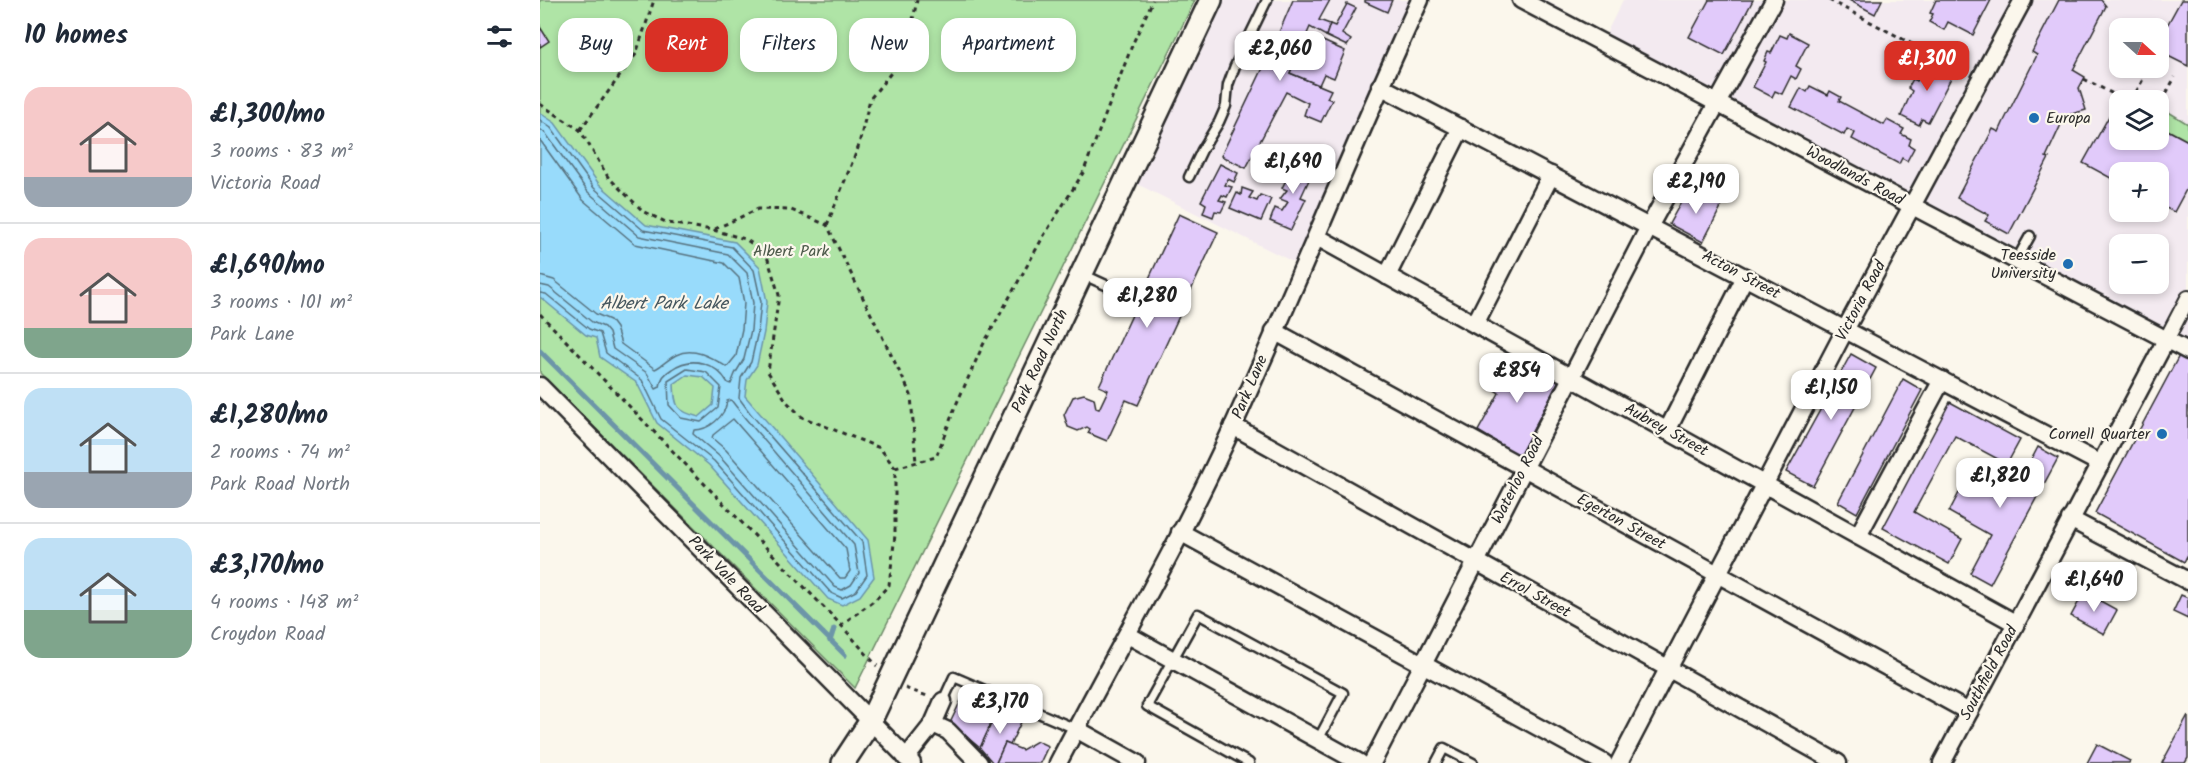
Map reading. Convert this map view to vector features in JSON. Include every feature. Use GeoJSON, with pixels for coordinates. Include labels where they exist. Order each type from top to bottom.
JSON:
{"type":"FeatureCollection","features":[{"type":"Feature","properties":{"kind":"street","name":"Park Road North"},"geometry":{"type":"LineString","coordinates":[[843,763],[870,722],[1211,0]]}},
{"type":"Feature","properties":{"kind":"street","name":"Park Lane"},"geometry":{"type":"LineString","coordinates":[[1058,763],[1128,635],[1233,426],[1317,237],[1380,86],[1420,0]]}},
{"type":"Feature","properties":{"kind":"street","name":"Waterloo Road"},"geometry":{"type":"LineString","coordinates":[[1372,763],[1649,227],[1774,0]]}},
{"type":"Feature","properties":{"kind":"street","name":"Victoria Road"},"geometry":{"type":"LineString","coordinates":[[1619,763],[1845,330],[2023,0]]}},
{"type":"Feature","properties":{"kind":"street","name":"Woodlands Road"},"geometry":{"type":"LineString","coordinates":[[1525,1],[2188,351]]}},
{"type":"Feature","properties":{"kind":"street","name":"Acton Street"},"geometry":{"type":"LineString","coordinates":[[1380,86],[2101,464]]}},
{"type":"Feature","properties":{"kind":"street"},"geometry":{"type":"LineString","coordinates":[[1387,276],[1461,128]]}},
{"type":"Feature","properties":{"kind":"street"},"geometry":{"type":"LineString","coordinates":[[1475,324],[1551,175]]}},
{"type":"Feature","properties":{"kind":"street","name":"Aubrey Street"},"geometry":{"type":"LineString","coordinates":[[1317,237],[2015,623]]}},
{"type":"Feature","properties":{"kind":"street"},"geometry":{"type":"LineString","coordinates":[[1667,431],[1745,277]]}},
{"type":"Feature","properties":{"kind":"street","name":"Southfield Road"},"geometry":{"type":"LineString","coordinates":[[1942,763],[2188,298]]}},
{"type":"Feature","properties":{"kind":"street","name":"Egerton Street"},"geometry":{"type":"LineString","coordinates":[[1274,331],[1969,712]]}},
{"type":"Feature","properties":{"kind":"street"},"geometry":{"type":"LineString","coordinates":[[1858,536],[1942,380]]}},
{"type":"Feature","properties":{"kind":"street","name":"Park Vale Road"},"geometry":{"type":"LineString","coordinates":[[540,386],[909,760]]}},
{"type":"Feature","properties":{"kind":"street","name":"Errol Street"},"geometry":{"type":"LineString","coordinates":[[1233,426],[1838,763]]}},
{"type":"Feature","properties":{"kind":"street"},"geometry":{"type":"LineString","coordinates":[[2070,519],[2188,580]]}},
{"type":"Feature","properties":{"kind":"street"},"geometry":{"type":"LineString","coordinates":[[1180,532],[1604,763]]}},
{"type":"Feature","properties":{"kind":"street"},"geometry":{"type":"LineString","coordinates":[[1128,635],[1360,763]]}},
{"type":"Feature","properties":{"kind":"street"},"geometry":{"type":"LineString","coordinates":[[909,760],[933,724],[943,701]]}},
{"type":"Feature","properties":{"kind":"street"},"geometry":{"type":"LineString","coordinates":[[933,724],[948,731],[979,763]]}},
{"type":"Feature","properties":{"kind":"street"},"geometry":{"type":"LineString","coordinates":[[1076,729],[1137,763]]}},
{"type":"Feature","properties":{"kind":"lane"},"geometry":{"type":"LineString","coordinates":[[1189,177],[1219,122],[1226,106],[1228,85],[1235,66],[1267,0]]}},
{"type":"Feature","properties":{"kind":"lane"},"geometry":{"type":"LineString","coordinates":[[2016,261],[2030,236]]}},
{"type":"Feature","properties":{"kind":"lane"},"geometry":{"type":"LineString","coordinates":[[1081,274],[1108,286]]}},
{"type":"Feature","properties":{"kind":"lane"},"geometry":{"type":"LineString","coordinates":[[1249,763],[1147,706],[1198,614],[1342,693],[1318,740]]}},
{"type":"Feature","properties":{"kind":"lane"},"geometry":{"type":"LineString","coordinates":[[943,701],[954,677],[1076,729]]}},
{"type":"Feature","properties":{"kind":"lane"},"geometry":{"type":"LineString","coordinates":[[1436,763],[1444,748],[1473,763]]}},
{"type":"Feature","properties":{"kind":"path"},"geometry":{"type":"LineString","coordinates":[[580,130],[636,54],[654,0]]}},
{"type":"Feature","properties":{"kind":"path"},"geometry":{"type":"LineString","coordinates":[[827,225],[858,148],[870,99],[906,54],[917,0]]}},
{"type":"Feature","properties":{"kind":"path"},"geometry":{"type":"LineString","coordinates":[[895,468],[936,458],[956,405],[983,345],[1043,237],[1083,173],[1133,43],[1153,0]]}},
{"type":"Feature","properties":{"kind":"path"},"geometry":{"type":"LineString","coordinates":[[1828,0],[1980,80]]}},
{"type":"Feature","properties":{"kind":"path"},"geometry":{"type":"LineString","coordinates":[[2168,90],[2175,77]]}},
{"type":"Feature","properties":{"kind":"path"},"geometry":{"type":"LineString","coordinates":[[2084,79],[2109,92]]}},
{"type":"Feature","properties":{"kind":"path"},"geometry":{"type":"LineString","coordinates":[[540,104],[580,130],[608,177],[644,212],[668,223],[713,230],[745,239],[766,254],[779,295],[768,372],[787,402],[802,417],[880,448],[895,468],[895,535],[889,585],[875,600],[841,625]]}},
{"type":"Feature","properties":{"kind":"path"},"geometry":{"type":"LineString","coordinates":[[713,230],[758,209],[790,210],[827,225],[911,394],[916,463]]}},
{"type":"Feature","properties":{"kind":"path"},"geometry":{"type":"LineString","coordinates":[[540,314],[841,625],[890,680],[915,693],[943,701]]}},
{"type":"Feature","properties":{"kind":"shaded area"},"geometry":{"type":"Polygon","coordinates":[[[1222,0],[1421,0],[1303,267],[1133,182],[1222,0]]]}},
{"type":"Feature","properties":{"kind":"shaded area","name":"Teesside University"},"geometry":{"type":"Polygon","coordinates":[[[1520,0],[1545,0],[1606,34],[1623,0],[2188,0],[2188,554],[2184,562],[2095,513],[2180,352],[1520,0]]]}},
{"type":"Feature","properties":{"kind":"green space","name":"Albert Park"},"geometry":{"type":"Polygon","coordinates":[[[540,0],[1195,0],[855,688],[540,373],[540,0]]]}},
{"type":"Feature","properties":{"kind":"green space"},"geometry":{"type":"Polygon","coordinates":[[[2169,112],[2188,124],[2188,141],[2169,131],[2169,112]]]}},
{"type":"Feature","properties":{"kind":"water","name":"Albert Park Lake"},"geometry":{"type":"Polygon","coordinates":[[[540,113],[555,123],[599,184],[646,225],[735,242],[760,267],[767,302],[764,332],[757,365],[747,380],[745,396],[868,540],[874,577],[860,596],[842,605],[828,599],[709,465],[657,423],[637,383],[600,357],[596,338],[586,335],[540,297],[540,113]],[[687,375],[674,384],[678,407],[686,413],[699,417],[713,405],[715,388],[703,377],[687,375]]]}},
{"type":"Feature","properties":{"kind":"building"},"geometry":{"type":"Polygon","coordinates":[[[1293,0],[1330,0],[1319,20],[1330,24],[1326,36],[1310,27],[1290,73],[1331,90],[1327,98],[1332,100],[1321,122],[1304,115],[1308,103],[1286,92],[1246,168],[1221,156],[1263,68],[1257,66],[1263,58],[1267,60],[1293,0]]]}},
{"type":"Feature","properties":{"kind":"building"},"geometry":{"type":"Polygon","coordinates":[[[1365,0],[1392,0],[1387,12],[1365,0]]]}},
{"type":"Feature","properties":{"kind":"building"},"geometry":{"type":"Polygon","coordinates":[[[1709,0],[1753,0],[1724,55],[1689,37],[1709,0]]]}},
{"type":"Feature","properties":{"kind":"building"},"geometry":{"type":"Polygon","coordinates":[[[1849,0],[1882,0],[1875,14],[1849,0]]]}},
{"type":"Feature","properties":{"kind":"building"},"geometry":{"type":"Polygon","coordinates":[[[1936,0],[1991,0],[1973,35],[1948,22],[1944,30],[1929,22],[1936,0]]]}},
{"type":"Feature","properties":{"kind":"building","name":"Europa"},"geometry":{"type":"Polygon","coordinates":[[[2059,0],[2101,0],[2106,6],[2073,70],[2085,77],[2079,88],[2086,110],[2065,116],[2046,157],[2049,158],[2009,234],[1985,221],[1989,215],[1957,198],[1993,129],[1999,132],[2037,55],[2032,52],[2059,0]]]}},
{"type":"Feature","properties":{"kind":"building"},"geometry":{"type":"Polygon","coordinates":[[[2181,0],[2188,0],[2188,66],[2169,56],[2169,22],[2181,0]]]}},
{"type":"Feature","properties":{"kind":"building"},"geometry":{"type":"Polygon","coordinates":[[[1347,4],[1356,8],[1342,34],[1351,40],[1347,46],[1326,36],[1330,24],[1335,26],[1347,4]]]}},
{"type":"Feature","properties":{"kind":"building"},"geometry":{"type":"Polygon","coordinates":[[[540,27],[549,41],[540,47],[540,27]]]}},
{"type":"Feature","properties":{"kind":"building"},"geometry":{"type":"Polygon","coordinates":[[[1789,33],[1808,43],[1796,66],[1801,69],[1796,79],[1791,76],[1782,94],[1775,91],[1772,97],[1753,87],[1766,62],[1764,61],[1768,52],[1771,53],[1780,35],[1787,38],[1789,33]]]}},
{"type":"Feature","properties":{"kind":"building"},"geometry":{"type":"Polygon","coordinates":[[[1323,41],[1345,51],[1334,78],[1324,74],[1319,85],[1290,73],[1303,43],[1318,50],[1323,41]]]}},
{"type":"Feature","properties":{"kind":"building"},"geometry":{"type":"Polygon","coordinates":[[[1936,60],[1950,67],[1947,73],[1952,76],[1928,122],[1922,119],[1919,125],[1901,116],[1912,91],[1908,88],[1913,79],[1917,81],[1927,62],[1933,65],[1936,60]]]}},
{"type":"Feature","properties":{"kind":"building"},"geometry":{"type":"Polygon","coordinates":[[[1810,86],[1828,95],[1830,91],[1841,97],[1839,101],[1884,125],[1887,120],[1904,129],[1901,134],[1911,139],[1909,145],[1914,148],[1907,161],[1902,158],[1899,164],[1852,139],[1855,133],[1847,129],[1844,135],[1791,107],[1801,88],[1807,92],[1810,86]]]}},
{"type":"Feature","properties":{"kind":"building"},"geometry":{"type":"Polygon","coordinates":[[[2109,116],[2109,150],[2169,150],[2169,131],[2188,141],[2188,186],[2174,212],[2169,210],[2169,162],[2109,162],[2109,177],[2083,163],[2109,116]]]}},
{"type":"Feature","properties":{"kind":"building"},"geometry":{"type":"Polygon","coordinates":[[[1297,159],[1315,167],[1301,197],[1306,199],[1291,230],[1270,221],[1275,208],[1282,211],[1288,202],[1280,199],[1287,190],[1282,188],[1287,178],[1292,180],[1295,172],[1290,169],[1297,159]]]}},
{"type":"Feature","properties":{"kind":"building"},"geometry":{"type":"Polygon","coordinates":[[[1220,164],[1238,173],[1234,182],[1228,179],[1225,185],[1232,187],[1227,197],[1222,195],[1219,200],[1226,202],[1221,212],[1215,211],[1213,217],[1203,213],[1206,204],[1201,201],[1220,164]]]}},
{"type":"Feature","properties":{"kind":"building"},"geometry":{"type":"Polygon","coordinates":[[[1242,188],[1253,192],[1249,198],[1257,201],[1260,195],[1271,199],[1261,221],[1230,208],[1237,193],[1241,195],[1242,188]]]}},
{"type":"Feature","properties":{"kind":"building"},"geometry":{"type":"Polygon","coordinates":[[[1689,188],[1722,205],[1703,242],[1669,224],[1689,188]]]}},
{"type":"Feature","properties":{"kind":"building"},"geometry":{"type":"Polygon","coordinates":[[[1179,214],[1218,232],[1138,405],[1126,400],[1107,441],[1088,433],[1090,429],[1087,427],[1078,431],[1068,427],[1064,415],[1073,397],[1084,394],[1094,398],[1096,408],[1099,409],[1108,390],[1099,386],[1179,214]]]}},
{"type":"Feature","properties":{"kind":"building","name":"Cornell Quarter"},"geometry":{"type":"Polygon","coordinates":[[[2181,352],[2188,356],[2188,554],[2184,562],[2095,513],[2181,352]]]}},
{"type":"Feature","properties":{"kind":"building"},"geometry":{"type":"Polygon","coordinates":[[[1508,354],[1559,381],[1519,456],[1478,431],[1499,393],[1489,386],[1508,354]]]}},
{"type":"Feature","properties":{"kind":"building"},"geometry":{"type":"Polygon","coordinates":[[[1851,354],[1876,368],[1813,486],[1786,472],[1851,354]]]}},
{"type":"Feature","properties":{"kind":"building"},"geometry":{"type":"Polygon","coordinates":[[[1903,379],[1922,390],[1857,513],[1838,502],[1903,379]]]}},
{"type":"Feature","properties":{"kind":"building"},"geometry":{"type":"Polygon","coordinates":[[[1950,402],[2020,440],[2007,464],[1955,436],[1914,512],[1962,539],[1949,564],[1883,528],[1950,402]]]}},
{"type":"Feature","properties":{"kind":"building"},"geometry":{"type":"Polygon","coordinates":[[[2038,447],[2058,458],[1990,584],[1970,573],[1990,535],[1949,512],[1973,466],[2016,489],[2038,447]]]}},
{"type":"Feature","properties":{"kind":"building"},"geometry":{"type":"Polygon","coordinates":[[[2084,592],[2117,610],[2104,634],[2071,616],[2084,592]]]}},
{"type":"Feature","properties":{"kind":"building"},"geometry":{"type":"Polygon","coordinates":[[[2181,595],[2188,598],[2188,619],[2173,612],[2181,595]]]}},
{"type":"Feature","properties":{"kind":"building"},"geometry":{"type":"Polygon","coordinates":[[[964,694],[998,709],[980,748],[950,723],[964,694]]]}},
{"type":"Feature","properties":{"kind":"building"},"geometry":{"type":"Polygon","coordinates":[[[998,709],[1022,720],[1010,745],[1005,743],[996,763],[993,763],[980,748],[998,709]]]}},
{"type":"Feature","properties":{"kind":"building"},"geometry":{"type":"Polygon","coordinates":[[[2188,715],[2188,758],[2185,763],[2162,763],[2188,715]]]}},
{"type":"Feature","properties":{"kind":"building"},"geometry":{"type":"Polygon","coordinates":[[[1037,741],[1048,746],[1040,763],[996,763],[1005,743],[1022,750],[1037,741]]]}},
{"type":"Feature","properties":{"kind":"building"},"geometry":{"type":"Polygon","coordinates":[[[2097,744],[2130,761],[2129,763],[2087,763],[2097,744]]]}},
{"type":"Feature","properties":{"kind":"waterway"},"geometry":{"type":"LineString","coordinates":[[540,351],[845,655]]}},
{"type":"Feature","properties":{"kind":"waterway"},"geometry":{"type":"LineString","coordinates":[[830,641],[834,629]]}},
{"type":"Feature","properties":{"kind":"place","name":"Europa"},"geometry":{"type":"Point","coordinates":[2034,118]}},
{"type":"Feature","properties":{"kind":"place","name":"Teesside University"},"geometry":{"type":"Point","coordinates":[2068,264]}},
{"type":"Feature","properties":{"kind":"place","name":"Cornell Quarter"},"geometry":{"type":"Point","coordinates":[2162,434]}}]}
